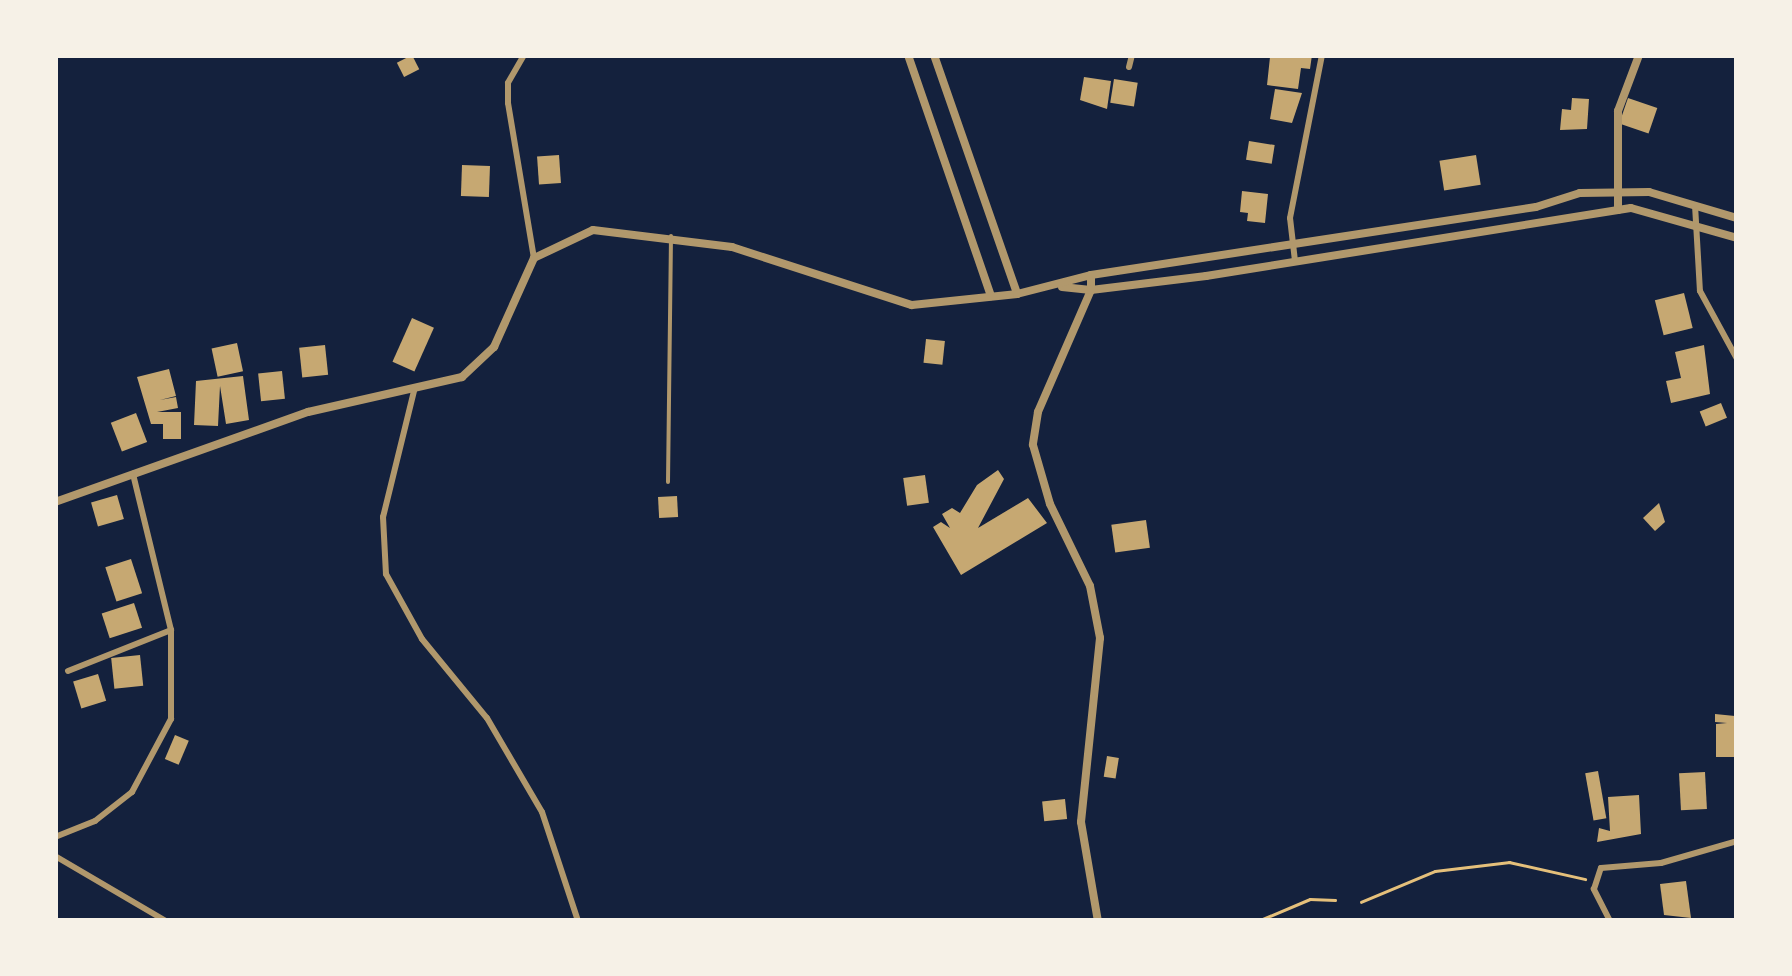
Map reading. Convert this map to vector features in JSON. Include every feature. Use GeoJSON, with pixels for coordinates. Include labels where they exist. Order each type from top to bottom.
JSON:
{"type":"FeatureCollection","features":[{"type":"Feature","properties":{"kind":"street"},"geometry":{"type":"LineString","coordinates":[[55,502],[132,471],[308,412],[414,391],[462,376],[486,358],[534,258],[508,103],[508,82],[524,55]]}},
{"type":"Feature","properties":{"kind":"street"},"geometry":{"type":"LineString","coordinates":[[908,55],[991,296]]}},
{"type":"Feature","properties":{"kind":"street"},"geometry":{"type":"LineString","coordinates":[[934,55],[1017,294]]}},
{"type":"Feature","properties":{"kind":"street"},"geometry":{"type":"LineString","coordinates":[[1128,67],[1132,55]]}},
{"type":"Feature","properties":{"kind":"street"},"geometry":{"type":"LineString","coordinates":[[1294,261],[1290,244],[1322,55]]}},
{"type":"Feature","properties":{"kind":"street"},"geometry":{"type":"LineString","coordinates":[[1618,210],[1618,111],[1638,55]]}},
{"type":"Feature","properties":{"kind":"street"},"geometry":{"type":"LineString","coordinates":[[534,258],[594,230],[671,236],[795,264],[900,303],[1017,294],[1058,287],[1091,274],[1617,191],[1649,192],[1737,218]]}},
{"type":"Feature","properties":{"kind":"street"},"geometry":{"type":"LineString","coordinates":[[1695,205],[1700,291],[1737,359]]}},
{"type":"Feature","properties":{"kind":"street"},"geometry":{"type":"LineString","coordinates":[[1058,287],[1092,290],[1618,210],[1737,238]]}},
{"type":"Feature","properties":{"kind":"street"},"geometry":{"type":"LineString","coordinates":[[1091,274],[1092,290],[1038,412],[1032,444],[1050,504],[1090,586],[1100,638],[1082,822],[1098,921]]}},
{"type":"Feature","properties":{"kind":"street"},"geometry":{"type":"LineString","coordinates":[[414,391],[387,487],[386,574],[422,639],[488,718],[542,812],[578,921]]}},
{"type":"Feature","properties":{"kind":"street"},"geometry":{"type":"LineString","coordinates":[[55,837],[116,808],[154,760],[175,688],[172,630],[132,471]]}},
{"type":"Feature","properties":{"kind":"street"},"geometry":{"type":"LineString","coordinates":[[68,672],[172,630]]}},
{"type":"Feature","properties":{"kind":"street"},"geometry":{"type":"LineString","coordinates":[[1610,921],[1593,881],[1601,868],[1661,863],[1737,841]]}},
{"type":"Feature","properties":{"kind":"street"},"geometry":{"type":"LineString","coordinates":[[55,856],[166,921]]}},
{"type":"Feature","properties":{"kind":"lane"},"geometry":{"type":"LineString","coordinates":[[668,482],[671,236]]}},
{"type":"Feature","properties":{"kind":"path"},"geometry":{"type":"LineString","coordinates":[[1361,902],[1435,872],[1509,862],[1593,881]]}},
{"type":"Feature","properties":{"kind":"path"},"geometry":{"type":"LineString","coordinates":[[1258,921],[1310,899],[1334,900]]}},
{"type":"Feature","properties":{"kind":"building"},"geometry":{"type":"Polygon","coordinates":[[[412,55],[419,69],[404,77],[397,63],[412,55]]]}},
{"type":"Feature","properties":{"kind":"building"},"geometry":{"type":"Polygon","coordinates":[[[1312,55],[1310,69],[1301,68],[1298,89],[1267,85],[1270,57],[1312,55]]]}},
{"type":"Feature","properties":{"kind":"building"},"geometry":{"type":"Polygon","coordinates":[[[1084,77],[1111,81],[1107,109],[1080,100],[1084,77]]]}},
{"type":"Feature","properties":{"kind":"building"},"geometry":{"type":"Polygon","coordinates":[[[1114,79],[1138,83],[1134,106],[1110,103],[1114,79]]]}},
{"type":"Feature","properties":{"kind":"building"},"geometry":{"type":"Polygon","coordinates":[[[1275,89],[1302,93],[1292,123],[1270,119],[1275,89]]]}},
{"type":"Feature","properties":{"kind":"building"},"geometry":{"type":"Polygon","coordinates":[[[1572,98],[1589,99],[1587,129],[1560,130],[1562,109],[1571,110],[1572,98]]]}},
{"type":"Feature","properties":{"kind":"building"},"geometry":{"type":"Polygon","coordinates":[[[1628,98],[1657,108],[1649,134],[1619,124],[1628,98]]]}},
{"type":"Feature","properties":{"kind":"building"},"geometry":{"type":"Polygon","coordinates":[[[1249,141],[1275,145],[1272,164],[1246,160],[1249,141]]]}},
{"type":"Feature","properties":{"kind":"building"},"geometry":{"type":"Polygon","coordinates":[[[559,155],[561,183],[539,184],[537,157],[559,155]]]}},
{"type":"Feature","properties":{"kind":"building"},"geometry":{"type":"Polygon","coordinates":[[[1476,155],[1481,185],[1444,190],[1439,161],[1476,155]]]}},
{"type":"Feature","properties":{"kind":"building"},"geometry":{"type":"Polygon","coordinates":[[[462,165],[490,166],[489,197],[461,196],[462,165]]]}},
{"type":"Feature","properties":{"kind":"building"},"geometry":{"type":"Polygon","coordinates":[[[1242,191],[1268,194],[1265,223],[1247,221],[1248,213],[1240,212],[1242,191]]]}},
{"type":"Feature","properties":{"kind":"building"},"geometry":{"type":"Polygon","coordinates":[[[1684,293],[1693,328],[1664,335],[1655,300],[1684,293]]]}},
{"type":"Feature","properties":{"kind":"building"},"geometry":{"type":"Polygon","coordinates":[[[412,318],[434,328],[414,372],[392,362],[412,318]]]}},
{"type":"Feature","properties":{"kind":"building"},"geometry":{"type":"Polygon","coordinates":[[[926,339],[945,341],[942,365],[923,363],[926,339]]]}},
{"type":"Feature","properties":{"kind":"building"},"geometry":{"type":"Polygon","coordinates":[[[237,343],[243,371],[218,377],[212,348],[237,343]]]}},
{"type":"Feature","properties":{"kind":"building"},"geometry":{"type":"Polygon","coordinates":[[[325,345],[328,375],[302,378],[299,348],[325,345]]]}},
{"type":"Feature","properties":{"kind":"building"},"geometry":{"type":"Polygon","coordinates":[[[1704,345],[1710,394],[1671,403],[1666,381],[1681,378],[1675,352],[1704,345]]]}},
{"type":"Feature","properties":{"kind":"building"},"geometry":{"type":"Polygon","coordinates":[[[169,369],[176,396],[160,400],[176,397],[178,408],[157,412],[181,412],[181,439],[163,439],[163,424],[151,424],[137,377],[169,369]]]}},
{"type":"Feature","properties":{"kind":"building"},"geometry":{"type":"Polygon","coordinates":[[[282,371],[285,399],[261,401],[258,374],[282,371]]]}},
{"type":"Feature","properties":{"kind":"building"},"geometry":{"type":"Polygon","coordinates":[[[243,376],[249,420],[226,424],[220,386],[218,426],[194,425],[196,381],[243,376]]]}},
{"type":"Feature","properties":{"kind":"building"},"geometry":{"type":"Polygon","coordinates":[[[1721,403],[1727,418],[1706,426],[1700,412],[1721,403]]]}},
{"type":"Feature","properties":{"kind":"building"},"geometry":{"type":"Polygon","coordinates":[[[136,413],[147,442],[122,452],[111,423],[136,413]]]}},
{"type":"Feature","properties":{"kind":"building"},"geometry":{"type":"Polygon","coordinates":[[[998,470],[1004,479],[978,528],[1028,498],[1047,523],[961,575],[933,527],[941,522],[950,528],[942,514],[952,508],[960,513],[977,485],[998,470]]]}},
{"type":"Feature","properties":{"kind":"building"},"geometry":{"type":"Polygon","coordinates":[[[925,475],[929,503],[907,506],[903,478],[925,475]]]}},
{"type":"Feature","properties":{"kind":"building"},"geometry":{"type":"Polygon","coordinates":[[[117,495],[124,519],[98,526],[91,502],[117,495]]]}},
{"type":"Feature","properties":{"kind":"building"},"geometry":{"type":"Polygon","coordinates":[[[677,496],[678,517],[659,518],[658,497],[677,496]]]}},
{"type":"Feature","properties":{"kind":"building"},"geometry":{"type":"Polygon","coordinates":[[[1659,503],[1665,522],[1655,531],[1643,518],[1659,503]]]}},
{"type":"Feature","properties":{"kind":"building"},"geometry":{"type":"Polygon","coordinates":[[[1146,520],[1150,548],[1115,553],[1111,525],[1146,520]]]}},
{"type":"Feature","properties":{"kind":"building"},"geometry":{"type":"Polygon","coordinates":[[[131,559],[142,593],[116,602],[105,567],[131,559]]]}},
{"type":"Feature","properties":{"kind":"building"},"geometry":{"type":"Polygon","coordinates":[[[134,603],[142,628],[110,638],[102,614],[134,603]]]}},
{"type":"Feature","properties":{"kind":"building"},"geometry":{"type":"Polygon","coordinates":[[[140,655],[143,686],[114,689],[111,658],[140,655]]]}},
{"type":"Feature","properties":{"kind":"building"},"geometry":{"type":"Polygon","coordinates":[[[98,674],[106,701],[81,708],[73,682],[98,674]]]}},
{"type":"Feature","properties":{"kind":"building"},"geometry":{"type":"Polygon","coordinates":[[[1715,714],[1735,716],[1737,757],[1716,757],[1716,724],[1727,723],[1715,722],[1715,714]]]}},
{"type":"Feature","properties":{"kind":"building"},"geometry":{"type":"Polygon","coordinates":[[[175,735],[189,741],[179,765],[165,759],[175,735]]]}},
{"type":"Feature","properties":{"kind":"building"},"geometry":{"type":"Polygon","coordinates":[[[1107,756],[1119,758],[1116,779],[1104,777],[1107,756]]]}},
{"type":"Feature","properties":{"kind":"building"},"geometry":{"type":"Polygon","coordinates":[[[1598,771],[1606,818],[1594,821],[1585,773],[1598,771]]]}},
{"type":"Feature","properties":{"kind":"building"},"geometry":{"type":"Polygon","coordinates":[[[1705,772],[1707,809],[1681,810],[1679,773],[1705,772]]]}},
{"type":"Feature","properties":{"kind":"building"},"geometry":{"type":"Polygon","coordinates":[[[1639,795],[1641,834],[1597,842],[1599,828],[1610,831],[1608,797],[1639,795]]]}},
{"type":"Feature","properties":{"kind":"building"},"geometry":{"type":"Polygon","coordinates":[[[1065,799],[1067,819],[1044,821],[1042,801],[1065,799]]]}},
{"type":"Feature","properties":{"kind":"building"},"geometry":{"type":"Polygon","coordinates":[[[1686,881],[1691,918],[1664,915],[1660,884],[1686,881]]]}}]}
